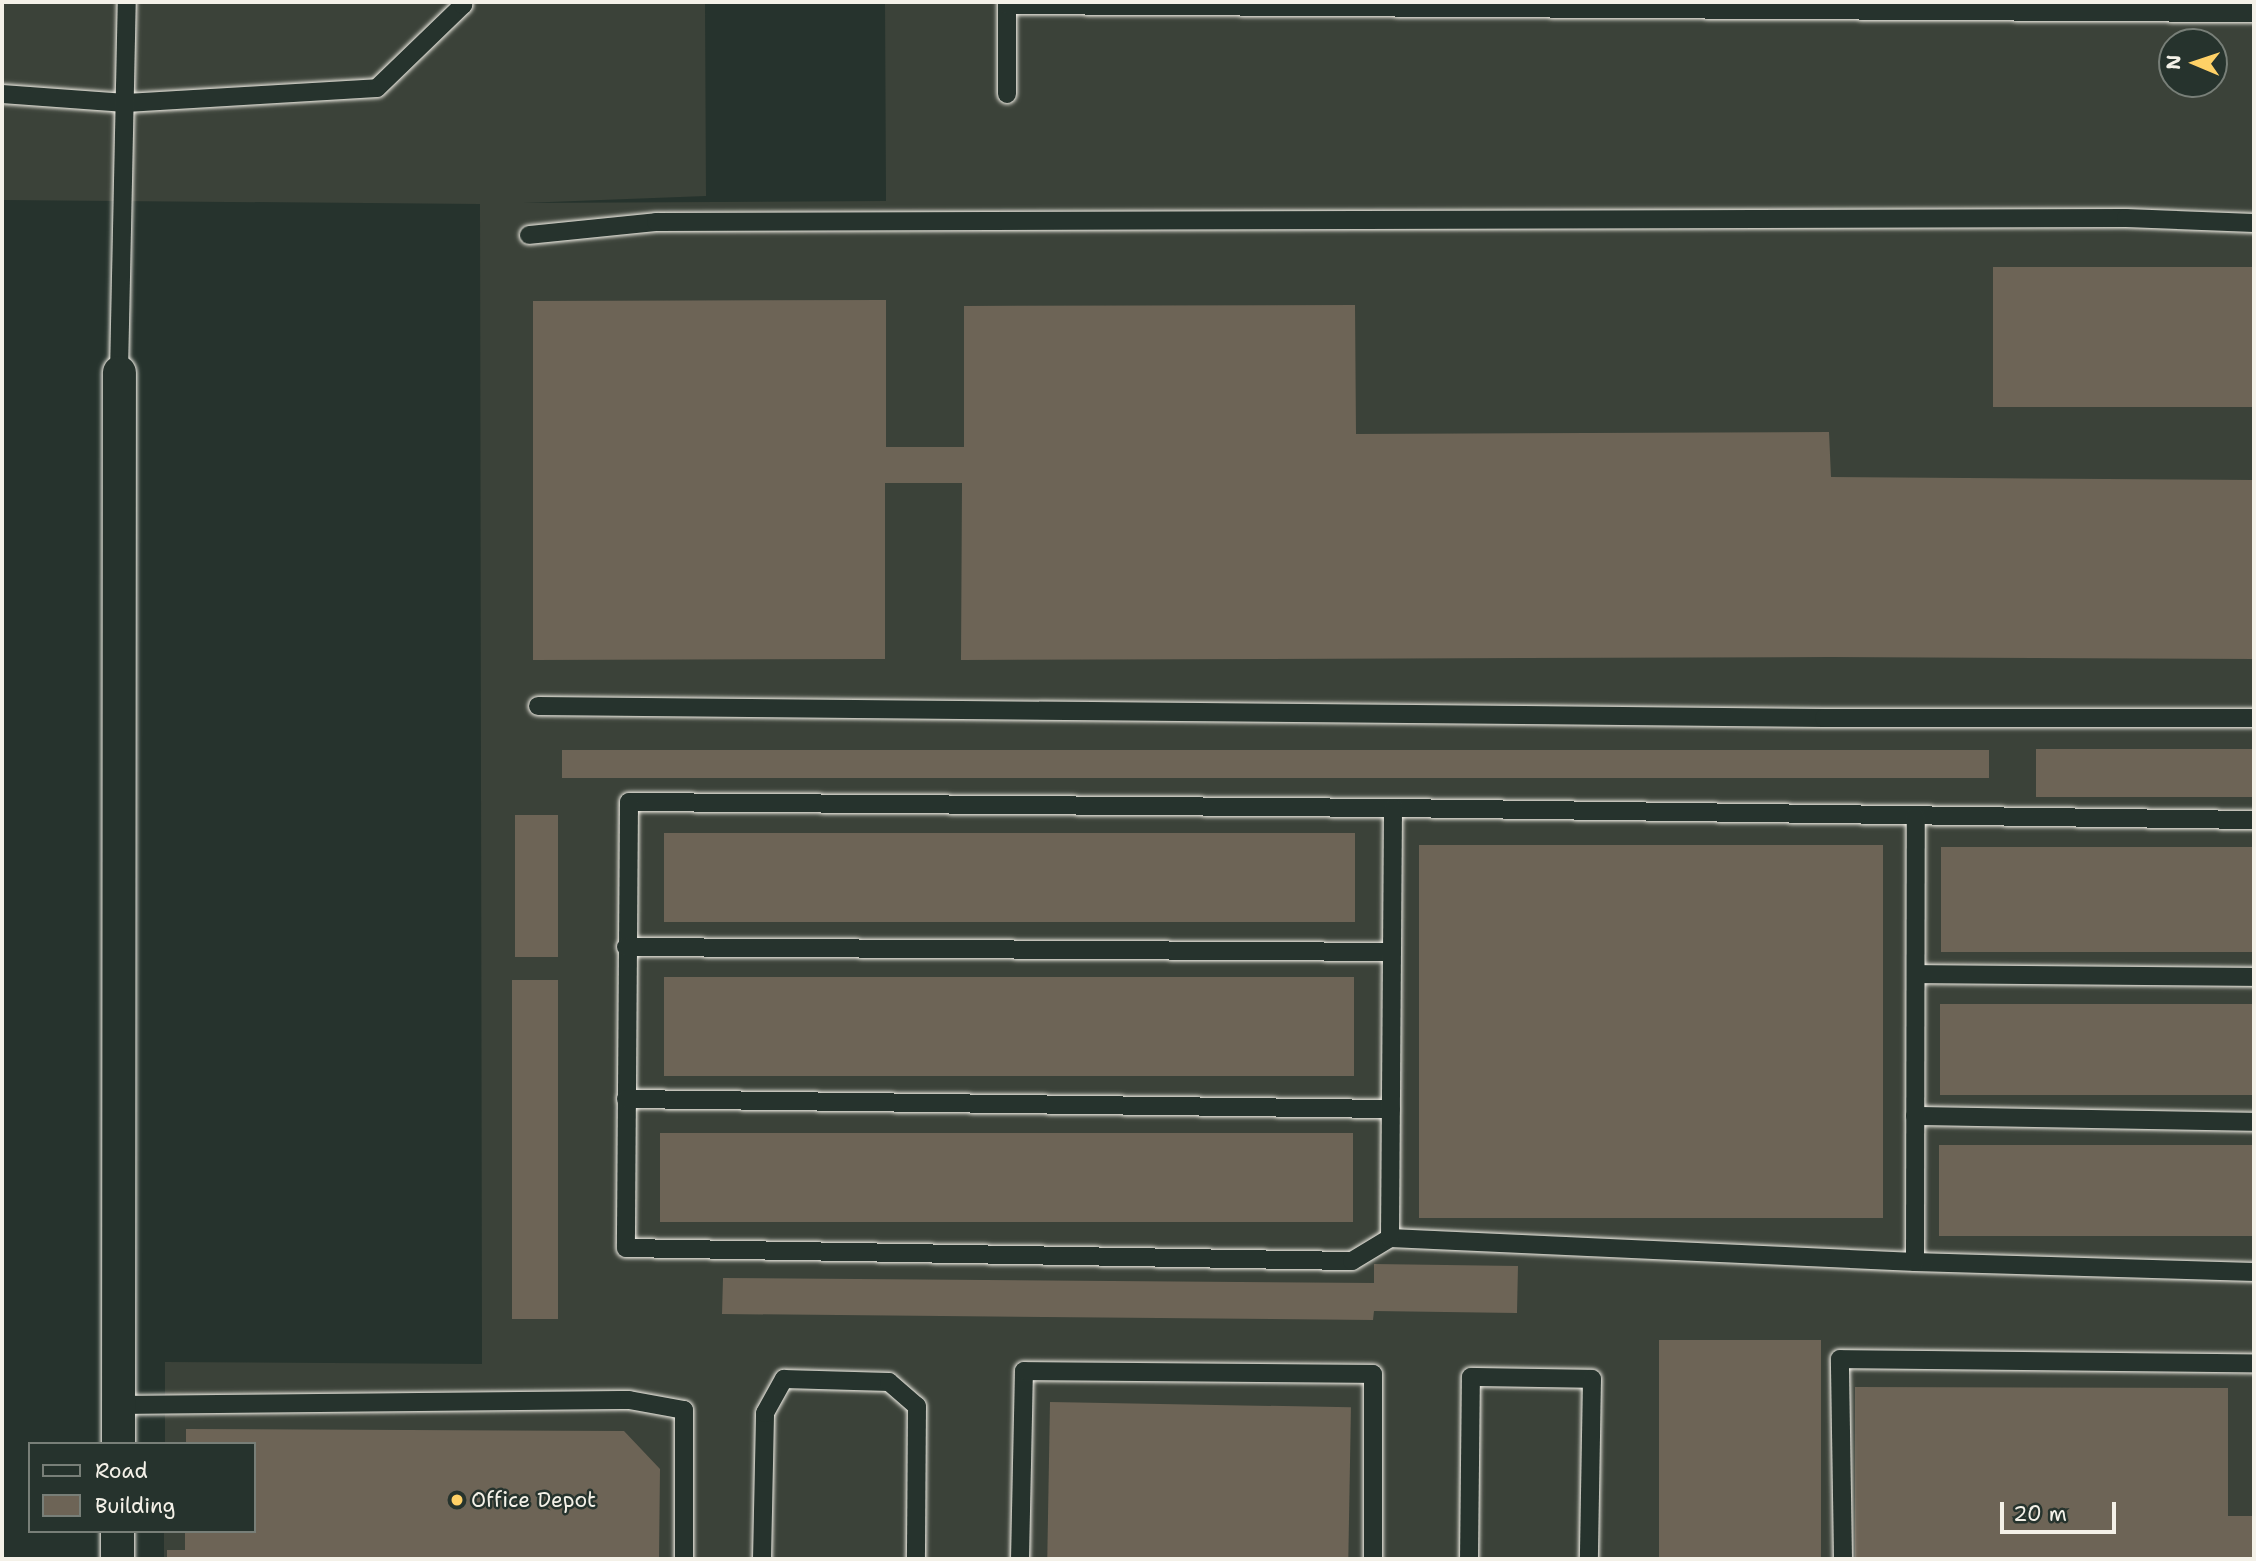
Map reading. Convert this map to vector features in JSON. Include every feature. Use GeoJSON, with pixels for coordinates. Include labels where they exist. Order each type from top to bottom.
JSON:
{"type":"FeatureCollection","features":[{"type":"Feature","properties":{"kind":"street"},"geometry":{"type":"LineString","coordinates":[[117,1442],[119,372]]}},
{"type":"Feature","properties":{"kind":"street"},"geometry":{"type":"LineString","coordinates":[[117,1533],[117,1559]]}},
{"type":"Feature","properties":{"kind":"lane"},"geometry":{"type":"LineString","coordinates":[[119,372],[127,2]]}},
{"type":"Feature","properties":{"kind":"lane"},"geometry":{"type":"LineString","coordinates":[[2,94],[126,103],[377,88],[463,5],[463,2]]}},
{"type":"Feature","properties":{"kind":"lane"},"geometry":{"type":"LineString","coordinates":[[1007,94],[1007,4],[2254,13]]}},
{"type":"Feature","properties":{"kind":"lane"},"geometry":{"type":"LineString","coordinates":[[529,235],[656,222],[2126,218],[2254,223]]}},
{"type":"Feature","properties":{"kind":"lane"},"geometry":{"type":"LineString","coordinates":[[538,706],[1810,718],[2254,718]]}},
{"type":"Feature","properties":{"kind":"lane"},"geometry":{"type":"LineString","coordinates":[[2254,820],[1393,808],[629,802],[626,947],[626,1248],[1352,1261],[1390,1238],[1916,1262],[2254,1272]]}},
{"type":"Feature","properties":{"kind":"lane"},"geometry":{"type":"LineString","coordinates":[[1390,1238],[1393,808]]}},
{"type":"Feature","properties":{"kind":"lane"},"geometry":{"type":"LineString","coordinates":[[1916,817],[1916,1262]]}},
{"type":"Feature","properties":{"kind":"lane"},"geometry":{"type":"LineString","coordinates":[[626,947],[1392,952]]}},
{"type":"Feature","properties":{"kind":"lane"},"geometry":{"type":"LineString","coordinates":[[1916,974],[2254,977]]}},
{"type":"Feature","properties":{"kind":"lane"},"geometry":{"type":"LineString","coordinates":[[626,1100],[1391,1109]]}},
{"type":"Feature","properties":{"kind":"lane"},"geometry":{"type":"LineString","coordinates":[[1916,1115],[2254,1122]]}},
{"type":"Feature","properties":{"kind":"lane"},"geometry":{"type":"LineString","coordinates":[[1843,1559],[1840,1359],[2254,1363]]}},
{"type":"Feature","properties":{"kind":"lane"},"geometry":{"type":"LineString","coordinates":[[1020,1559],[1024,1371],[1373,1374],[1373,1559]]}},
{"type":"Feature","properties":{"kind":"lane"},"geometry":{"type":"LineString","coordinates":[[1469,1559],[1471,1377],[1592,1379],[1589,1559]]}},
{"type":"Feature","properties":{"kind":"lane"},"geometry":{"type":"LineString","coordinates":[[762,1559],[765,1413],[784,1379],[889,1382],[917,1406],[916,1559]]}},
{"type":"Feature","properties":{"kind":"lane"},"geometry":{"type":"LineString","coordinates":[[118,1405],[629,1400],[684,1410],[684,1559]]}},
{"type":"Feature","properties":{"kind":"shaded area"},"geometry":{"type":"Polygon","coordinates":[[[2,2],[705,2],[706,196],[523,203],[886,201],[885,2],[2254,2],[2254,1559],[164,1559],[164,1533],[256,1533],[256,1442],[165,1442],[165,1362],[482,1364],[480,204],[2,200],[2,2]]]}},
{"type":"Feature","properties":{"kind":"building"},"geometry":{"type":"Polygon","coordinates":[[[1993,267],[2254,267],[2254,407],[1993,407],[1993,267]]]}},
{"type":"Feature","properties":{"kind":"building"},"geometry":{"type":"Polygon","coordinates":[[[886,300],[886,447],[964,447],[964,306],[1355,305],[1356,434],[1829,432],[1831,477],[2254,480],[2254,659],[1830,657],[961,660],[962,483],[885,483],[885,659],[533,660],[533,301],[886,300]]]}},
{"type":"Feature","properties":{"kind":"building"},"geometry":{"type":"Polygon","coordinates":[[[2036,749],[2254,749],[2254,797],[2036,797],[2036,749]]]}},
{"type":"Feature","properties":{"kind":"building"},"geometry":{"type":"Polygon","coordinates":[[[562,750],[1989,750],[1989,778],[562,778],[562,750]]]}},
{"type":"Feature","properties":{"kind":"building"},"geometry":{"type":"Polygon","coordinates":[[[515,815],[558,815],[558,957],[515,957],[515,815]]]}},
{"type":"Feature","properties":{"kind":"building"},"geometry":{"type":"Polygon","coordinates":[[[664,833],[1355,833],[1355,922],[664,922],[664,833]]]}},
{"type":"Feature","properties":{"kind":"building"},"geometry":{"type":"Polygon","coordinates":[[[1419,845],[1883,845],[1883,1218],[1419,1218],[1419,845]]]}},
{"type":"Feature","properties":{"kind":"building"},"geometry":{"type":"Polygon","coordinates":[[[1941,847],[2254,847],[2254,952],[1941,952],[1941,847]]]}},
{"type":"Feature","properties":{"kind":"building"},"geometry":{"type":"Polygon","coordinates":[[[664,977],[1354,977],[1354,1076],[664,1076],[664,977]]]}},
{"type":"Feature","properties":{"kind":"building"},"geometry":{"type":"Polygon","coordinates":[[[512,980],[558,980],[558,1319],[512,1319],[512,980]]]}},
{"type":"Feature","properties":{"kind":"building"},"geometry":{"type":"Polygon","coordinates":[[[1940,1004],[2254,1004],[2254,1095],[1940,1095],[1940,1004]]]}},
{"type":"Feature","properties":{"kind":"building"},"geometry":{"type":"Polygon","coordinates":[[[660,1133],[1353,1133],[1353,1222],[660,1222],[660,1133]]]}},
{"type":"Feature","properties":{"kind":"building"},"geometry":{"type":"Polygon","coordinates":[[[1939,1145],[2254,1145],[2254,1236],[1939,1236],[1939,1145]]]}},
{"type":"Feature","properties":{"kind":"building"},"geometry":{"type":"Polygon","coordinates":[[[1374,1264],[1518,1266],[1517,1313],[1374,1311],[1373,1320],[722,1314],[723,1278],[1374,1283],[1374,1264]]]}},
{"type":"Feature","properties":{"kind":"building"},"geometry":{"type":"Polygon","coordinates":[[[1659,1340],[1821,1340],[1821,1559],[1659,1559],[1659,1340]]]}},
{"type":"Feature","properties":{"kind":"building"},"geometry":{"type":"Polygon","coordinates":[[[1855,1387],[2228,1388],[2228,1516],[2254,1516],[2254,1559],[1855,1559],[1855,1387]]]}},
{"type":"Feature","properties":{"kind":"building"},"geometry":{"type":"Polygon","coordinates":[[[1050,1402],[1351,1407],[1348,1559],[1047,1559],[1050,1402]]]}},
{"type":"Feature","properties":{"kind":"building","name":"Office Depot"},"geometry":{"type":"Polygon","coordinates":[[[186,1429],[624,1431],[660,1469],[659,1559],[167,1559],[167,1550],[185,1550],[185,1533],[256,1533],[256,1442],[186,1442],[186,1429]]]}},
{"type":"Feature","properties":{"kind":"place","name":"Office Depot"},"geometry":{"type":"Point","coordinates":[457,1500]}}]}
